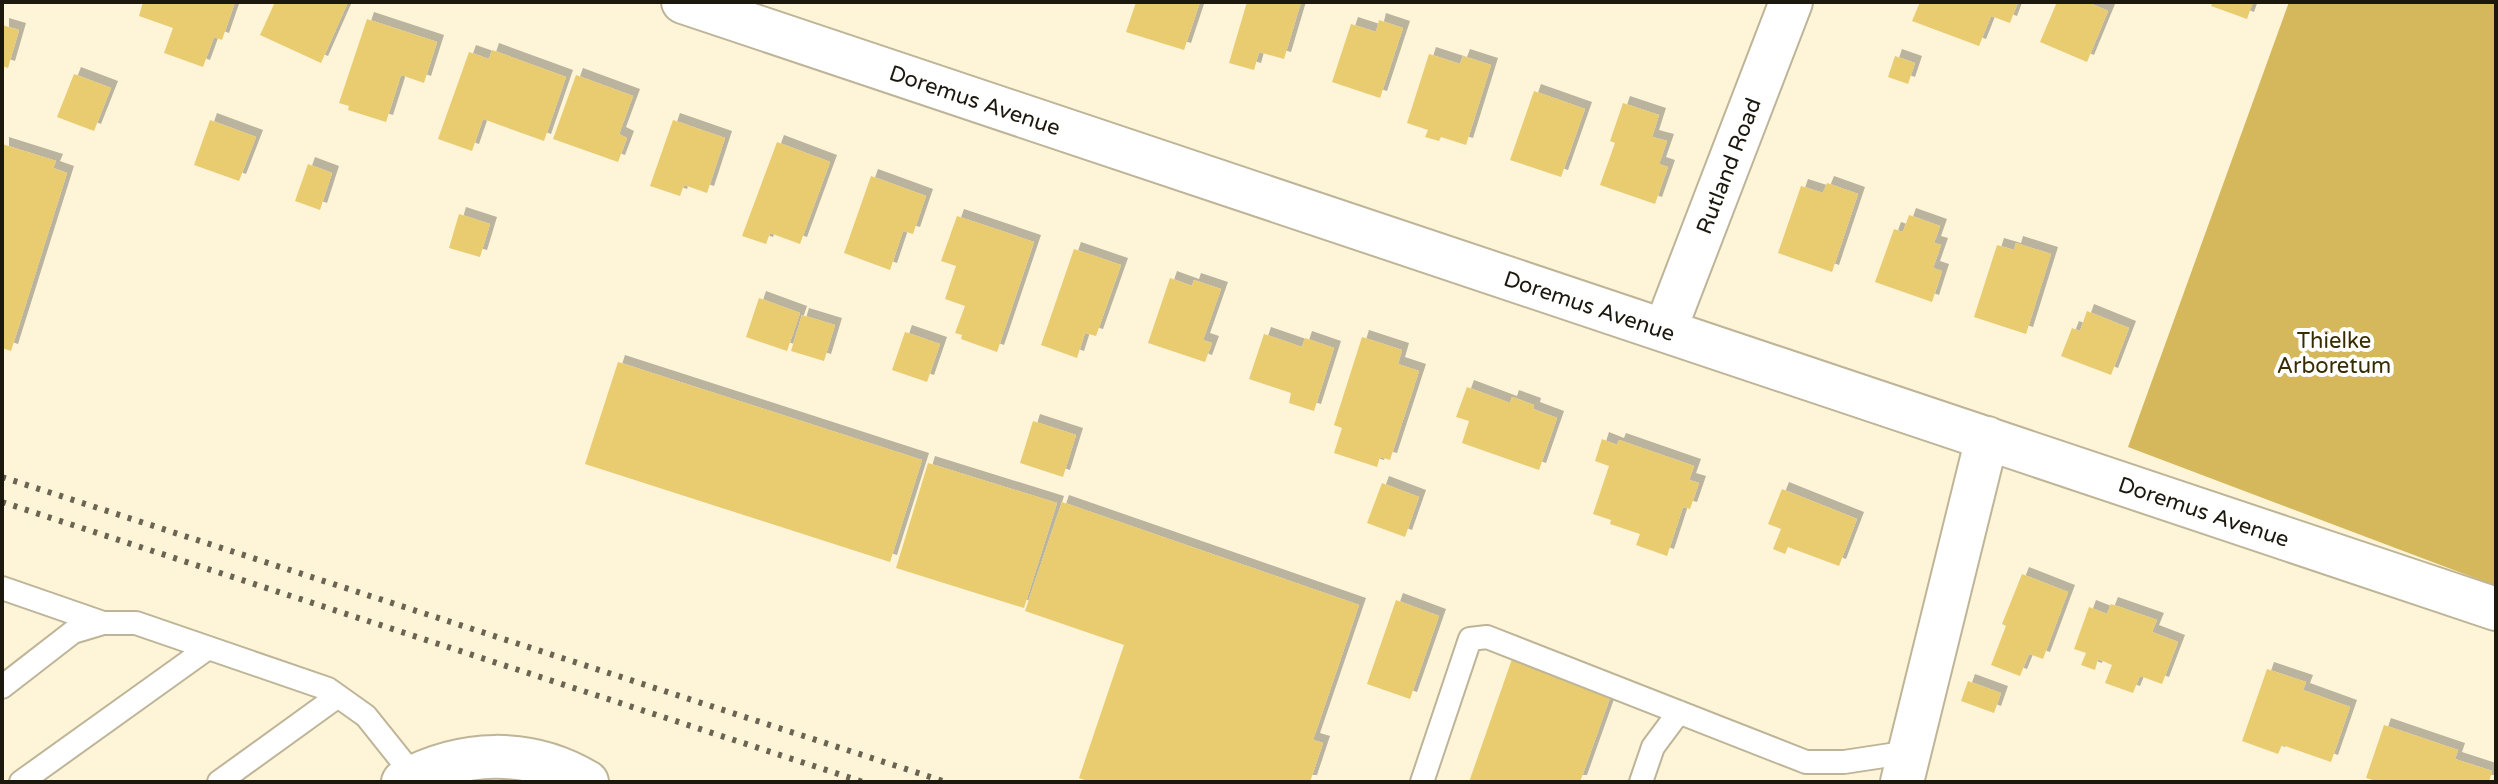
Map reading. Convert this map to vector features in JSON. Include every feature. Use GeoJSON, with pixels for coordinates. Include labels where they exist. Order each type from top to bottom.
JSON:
{"type":"FeatureCollection","features":[{"type":"Feature","properties":{"kind":"street","name":"Doremus Avenue"},"geometry":{"type":"LineString","coordinates":[[683,2],[2496,609]]}},
{"type":"Feature","properties":{"kind":"street","name":"Rutland Road"},"geometry":{"type":"LineString","coordinates":[[1665,330],[1791,2]]}},
{"type":"Feature","properties":{"kind":"street"},"geometry":{"type":"LineString","coordinates":[[1906,767],[1987,438]]}},
{"type":"Feature","properties":{"kind":"street"},"geometry":{"type":"LineString","coordinates":[[408,779],[426,769],[468,757],[511,756],[550,765],[587,782]]}},
{"type":"Feature","properties":{"kind":"lane"},"geometry":{"type":"LineString","coordinates":[[2,588],[103,623]]}},
{"type":"Feature","properties":{"kind":"lane"},"geometry":{"type":"LineString","coordinates":[[2,687],[73,632],[103,623],[136,623],[328,689],[366,716],[408,779]]}},
{"type":"Feature","properties":{"kind":"lane"},"geometry":{"type":"LineString","coordinates":[[1422,782],[1470,639],[1487,637],[1806,762],[1906,767]]}},
{"type":"Feature","properties":{"kind":"lane"},"geometry":{"type":"LineString","coordinates":[[21,782],[208,648]]}},
{"type":"Feature","properties":{"kind":"lane"},"geometry":{"type":"LineString","coordinates":[[219,782],[338,696]]}},
{"type":"Feature","properties":{"kind":"lane"},"geometry":{"type":"LineString","coordinates":[[1641,782],[1653,747],[1679,712]]}},
{"type":"Feature","properties":{"kind":"green space","name":"Thielke Arboretum"},"geometry":{"type":"Polygon","coordinates":[[[2289,2],[2496,2],[2496,586],[2128,447],[2289,2]]]}},
{"type":"Feature","properties":{"kind":"building"},"geometry":{"type":"Polygon","coordinates":[[[143,2],[235,2],[222,40],[214,37],[203,67],[164,53],[173,28],[139,16],[143,2]]]}},
{"type":"Feature","properties":{"kind":"building"},"geometry":{"type":"Polygon","coordinates":[[[275,2],[348,2],[321,63],[260,35],[275,2]]]}},
{"type":"Feature","properties":{"kind":"building"},"geometry":{"type":"Polygon","coordinates":[[[1136,2],[1200,2],[1184,50],[1126,32],[1136,2]]]}},
{"type":"Feature","properties":{"kind":"building"},"geometry":{"type":"Polygon","coordinates":[[[1247,2],[1301,2],[1284,59],[1259,52],[1254,70],[1229,63],[1247,2]]]}},
{"type":"Feature","properties":{"kind":"building"},"geometry":{"type":"Polygon","coordinates":[[[1920,2],[2018,2],[2010,23],[1991,16],[1979,46],[1912,21],[1920,2]]]}},
{"type":"Feature","properties":{"kind":"building"},"geometry":{"type":"Polygon","coordinates":[[[2057,2],[2087,2],[2108,11],[2087,62],[2040,42],[2057,2]]]}},
{"type":"Feature","properties":{"kind":"building"},"geometry":{"type":"Polygon","coordinates":[[[2213,2],[2253,2],[2247,19],[2211,6],[2213,2]]]}},
{"type":"Feature","properties":{"kind":"building"},"geometry":{"type":"Polygon","coordinates":[[[367,19],[437,42],[424,83],[401,75],[386,122],[348,110],[349,106],[339,103],[367,19]]]}},
{"type":"Feature","properties":{"kind":"building"},"geometry":{"type":"Polygon","coordinates":[[[1379,20],[1403,28],[1380,98],[1332,82],[1351,24],[1376,32],[1379,20]]]}},
{"type":"Feature","properties":{"kind":"building"},"geometry":{"type":"Polygon","coordinates":[[[2,25],[19,30],[8,68],[2,66],[2,25]]]}},
{"type":"Feature","properties":{"kind":"building"},"geometry":{"type":"Polygon","coordinates":[[[492,50],[566,77],[544,141],[483,119],[472,151],[438,139],[469,52],[489,59],[492,50]]]}},
{"type":"Feature","properties":{"kind":"building"},"geometry":{"type":"Polygon","coordinates":[[[1429,54],[1460,64],[1463,56],[1491,65],[1466,145],[1441,137],[1439,141],[1425,137],[1428,130],[1407,123],[1429,54]]]}},
{"type":"Feature","properties":{"kind":"building"},"geometry":{"type":"Polygon","coordinates":[[[1895,56],[1915,63],[1908,84],[1888,77],[1895,56]]]}},
{"type":"Feature","properties":{"kind":"building"},"geometry":{"type":"Polygon","coordinates":[[[74,74],[111,88],[94,131],[57,117],[74,74]]]}},
{"type":"Feature","properties":{"kind":"building"},"geometry":{"type":"Polygon","coordinates":[[[576,75],[633,96],[619,134],[627,138],[618,162],[553,139],[576,75]]]}},
{"type":"Feature","properties":{"kind":"building"},"geometry":{"type":"Polygon","coordinates":[[[1534,91],[1585,109],[1561,177],[1510,160],[1534,91]]]}},
{"type":"Feature","properties":{"kind":"building"},"geometry":{"type":"Polygon","coordinates":[[[1623,103],[1659,115],[1652,137],[1667,141],[1659,164],[1668,167],[1655,204],[1600,185],[1615,143],[1610,141],[1623,103]]]}},
{"type":"Feature","properties":{"kind":"building"},"geometry":{"type":"Polygon","coordinates":[[[210,120],[256,137],[239,181],[194,165],[210,120]]]}},
{"type":"Feature","properties":{"kind":"building"},"geometry":{"type":"Polygon","coordinates":[[[673,120],[725,138],[707,193],[684,185],[680,196],[650,186],[673,120]]]}},
{"type":"Feature","properties":{"kind":"building"},"geometry":{"type":"Polygon","coordinates":[[[777,142],[830,162],[800,244],[770,233],[766,244],[742,236],[777,142]]]}},
{"type":"Feature","properties":{"kind":"building"},"geometry":{"type":"Polygon","coordinates":[[[2,144],[56,161],[53,168],[67,173],[11,351],[2,348],[2,144]]]}},
{"type":"Feature","properties":{"kind":"building"},"geometry":{"type":"Polygon","coordinates":[[[308,164],[332,173],[320,210],[295,201],[308,164]]]}},
{"type":"Feature","properties":{"kind":"building"},"geometry":{"type":"Polygon","coordinates":[[[871,176],[926,196],[913,234],[903,231],[890,270],[844,253],[871,176]]]}},
{"type":"Feature","properties":{"kind":"building"},"geometry":{"type":"Polygon","coordinates":[[[1827,183],[1858,194],[1832,272],[1778,253],[1801,186],[1823,193],[1827,183]]]}},
{"type":"Feature","properties":{"kind":"building"},"geometry":{"type":"Polygon","coordinates":[[[459,214],[490,224],[480,257],[449,248],[459,214]]]}},
{"type":"Feature","properties":{"kind":"building"},"geometry":{"type":"Polygon","coordinates":[[[1909,215],[1940,226],[1934,243],[1941,245],[1933,268],[1942,271],[1932,302],[1875,282],[1894,229],[1903,232],[1909,215]]]}},
{"type":"Feature","properties":{"kind":"building"},"geometry":{"type":"Polygon","coordinates":[[[957,216],[1034,242],[997,352],[961,339],[962,335],[955,333],[965,306],[945,299],[956,266],[941,261],[957,216]]]}},
{"type":"Feature","properties":{"kind":"building"},"geometry":{"type":"Polygon","coordinates":[[[2016,243],[2051,254],[2026,334],[1974,317],[1997,245],[2014,250],[2016,243]]]}},
{"type":"Feature","properties":{"kind":"building"},"geometry":{"type":"Polygon","coordinates":[[[1074,249],[1121,265],[1096,336],[1085,333],[1077,358],[1041,345],[1074,249]]]}},
{"type":"Feature","properties":{"kind":"building"},"geometry":{"type":"Polygon","coordinates":[[[1170,278],[1192,286],[1194,280],[1221,289],[1203,340],[1212,343],[1205,362],[1148,343],[1170,278]]]}},
{"type":"Feature","properties":{"kind":"building"},"geometry":{"type":"Polygon","coordinates":[[[759,298],[800,313],[787,351],[746,337],[759,298]]]}},
{"type":"Feature","properties":{"kind":"building"},"geometry":{"type":"Polygon","coordinates":[[[2087,311],[2129,328],[2111,375],[2061,356],[2072,328],[2080,331],[2087,311]]]}},
{"type":"Feature","properties":{"kind":"building"},"geometry":{"type":"Polygon","coordinates":[[[802,315],[835,325],[824,361],[791,351],[802,315]]]}},
{"type":"Feature","properties":{"kind":"building"},"geometry":{"type":"Polygon","coordinates":[[[905,332],[940,344],[927,382],[892,370],[905,332]]]}},
{"type":"Feature","properties":{"kind":"building"},"geometry":{"type":"Polygon","coordinates":[[[1264,334],[1302,347],[1305,338],[1334,348],[1314,411],[1289,403],[1291,393],[1249,379],[1264,334]]]}},
{"type":"Feature","properties":{"kind":"building"},"geometry":{"type":"Polygon","coordinates":[[[1362,337],[1402,350],[1398,364],[1419,371],[1390,460],[1380,457],[1377,467],[1334,453],[1342,428],[1334,425],[1362,337]]]}},
{"type":"Feature","properties":{"kind":"building"},"geometry":{"type":"Polygon","coordinates":[[[618,362],[922,460],[890,562],[585,464],[618,362]]]}},
{"type":"Feature","properties":{"kind":"building"},"geometry":{"type":"Polygon","coordinates":[[[1467,387],[1510,403],[1512,397],[1557,418],[1539,470],[1462,443],[1469,421],[1456,417],[1467,387]]]}},
{"type":"Feature","properties":{"kind":"building"},"geometry":{"type":"Polygon","coordinates":[[[1033,421],[1076,435],[1063,477],[1020,463],[1033,421]]]}},
{"type":"Feature","properties":{"kind":"building"},"geometry":{"type":"Polygon","coordinates":[[[1602,439],[1617,445],[1619,440],[1694,466],[1689,480],[1699,483],[1690,509],[1683,507],[1667,556],[1636,545],[1640,534],[1610,524],[1611,520],[1593,514],[1609,466],[1595,461],[1602,439]]]}},
{"type":"Feature","properties":{"kind":"building"},"geometry":{"type":"Polygon","coordinates":[[[928,463],[1057,503],[1024,608],[896,568],[928,463]]]}},
{"type":"Feature","properties":{"kind":"building"},"geometry":{"type":"Polygon","coordinates":[[[1382,483],[1419,497],[1405,537],[1367,523],[1382,483]]]}},
{"type":"Feature","properties":{"kind":"building"},"geometry":{"type":"Polygon","coordinates":[[[1782,489],[1857,519],[1839,566],[1788,547],[1785,554],[1773,549],[1781,529],[1768,524],[1782,489]]]}},
{"type":"Feature","properties":{"kind":"building"},"geometry":{"type":"Polygon","coordinates":[[[1062,502],[1359,605],[1313,740],[1323,743],[1310,782],[1090,782],[1079,778],[1124,645],[1025,611],[1062,502]]]}},
{"type":"Feature","properties":{"kind":"building"},"geometry":{"type":"Polygon","coordinates":[[[2022,574],[2068,592],[2043,659],[2029,654],[2020,676],[1991,665],[2006,626],[2002,624],[2022,574]]]}},
{"type":"Feature","properties":{"kind":"building"},"geometry":{"type":"Polygon","coordinates":[[[1396,600],[1439,616],[1410,699],[1367,684],[1396,600]]]}},
{"type":"Feature","properties":{"kind":"building"},"geometry":{"type":"Polygon","coordinates":[[[2111,604],[2157,620],[2152,632],[2178,642],[2162,684],[2140,676],[2133,693],[2105,683],[2112,665],[2098,659],[2095,670],[2081,665],[2086,653],[2074,649],[2089,607],[2107,614],[2111,604]]]}},
{"type":"Feature","properties":{"kind":"building"},"geometry":{"type":"Polygon","coordinates":[[[1512,659],[1611,695],[1580,782],[1469,782],[1512,659]]]}},
{"type":"Feature","properties":{"kind":"building"},"geometry":{"type":"Polygon","coordinates":[[[2267,669],[2306,682],[2303,690],[2350,707],[2331,762],[2282,745],[2278,754],[2242,741],[2267,669]]]}},
{"type":"Feature","properties":{"kind":"building"},"geometry":{"type":"Polygon","coordinates":[[[1968,681],[2001,693],[1994,713],[1961,701],[1968,681]]]}},
{"type":"Feature","properties":{"kind":"building"},"geometry":{"type":"Polygon","coordinates":[[[2384,725],[2458,750],[2455,759],[2492,771],[2489,782],[2379,782],[2366,778],[2384,725]]]}},
{"type":"Feature","properties":{"kind":"railway"},"geometry":{"type":"LineString","coordinates":[[2,477],[946,782]]}},
{"type":"Feature","properties":{"kind":"railway"},"geometry":{"type":"LineString","coordinates":[[2,502],[863,782]]}}]}
